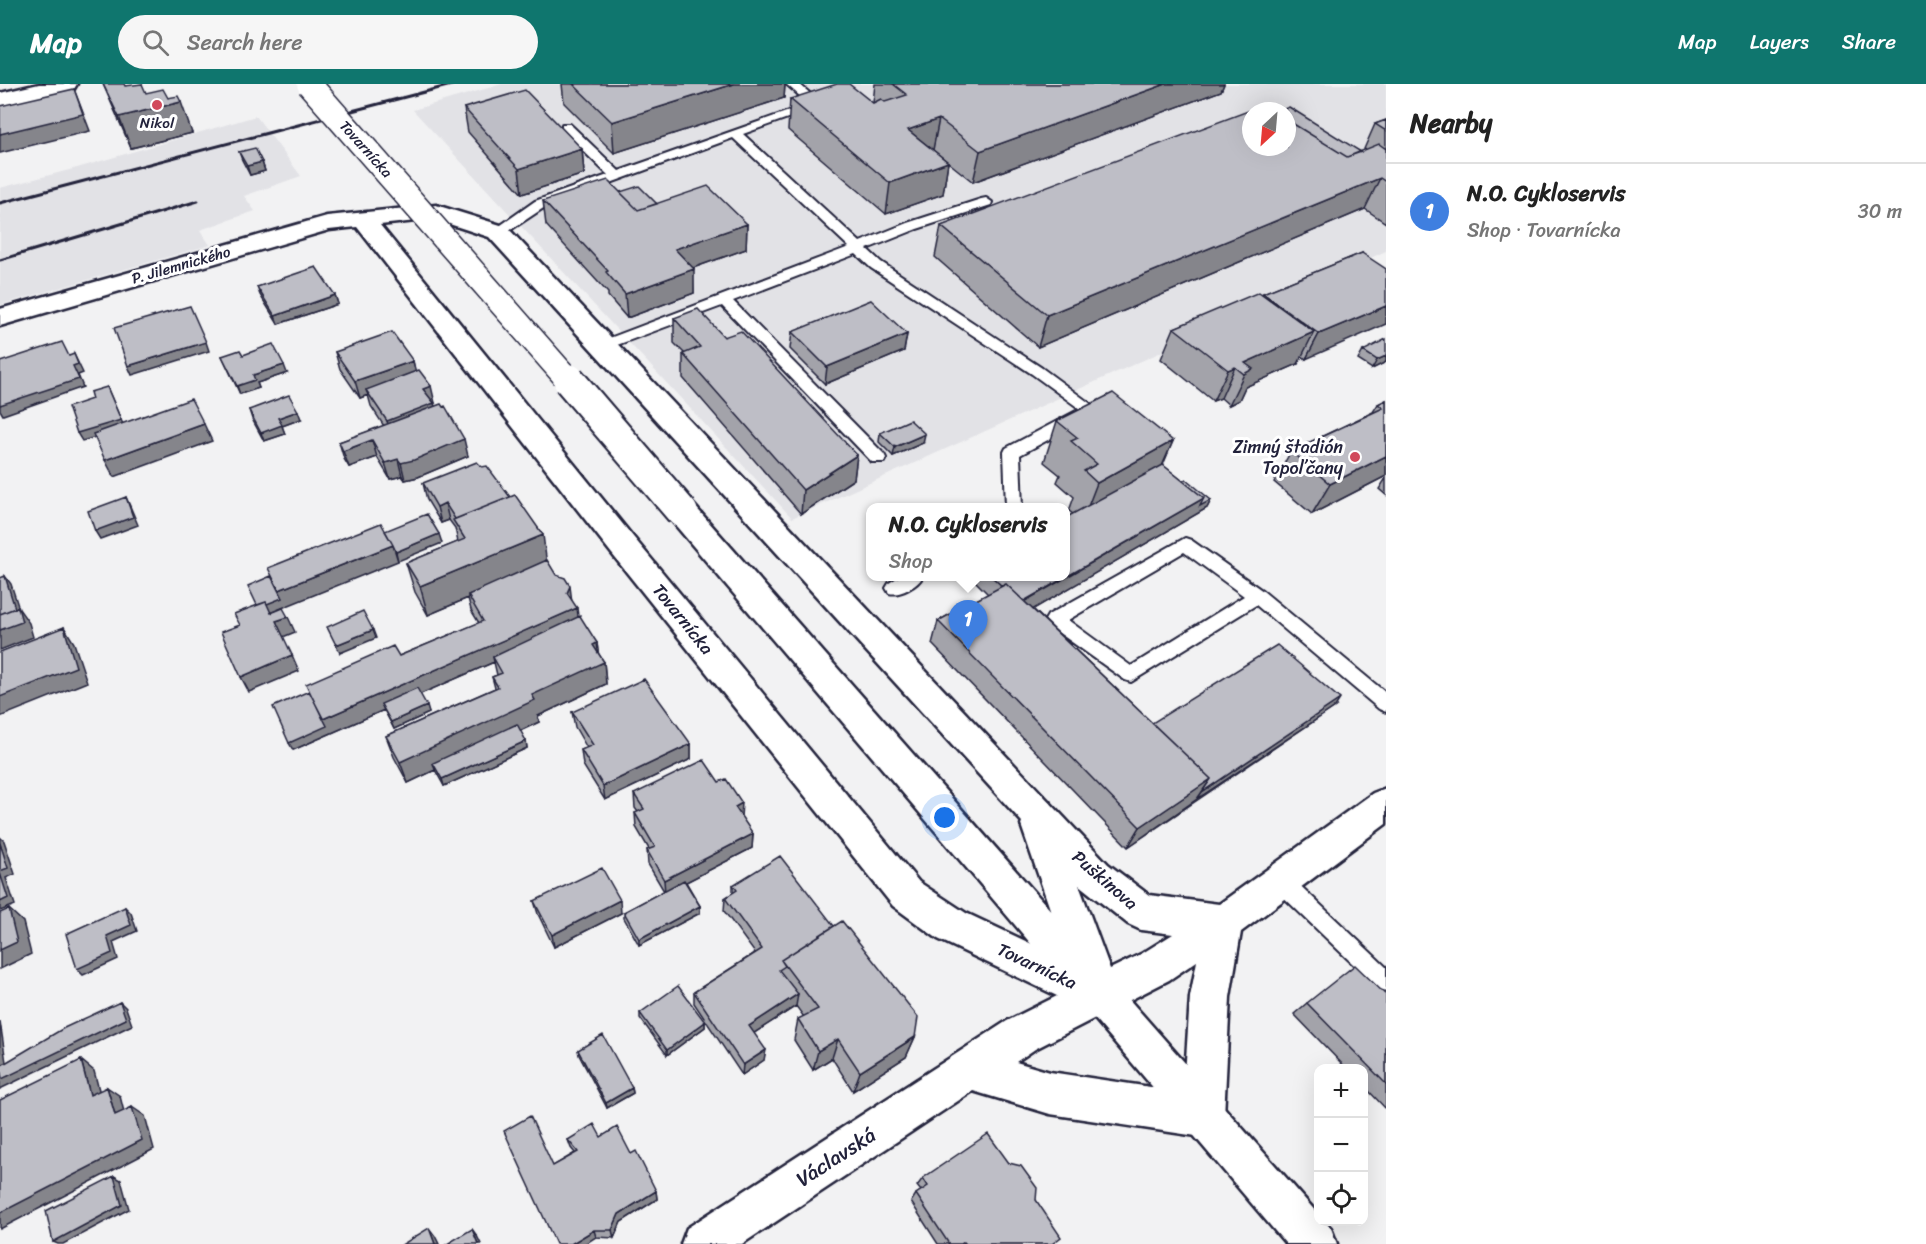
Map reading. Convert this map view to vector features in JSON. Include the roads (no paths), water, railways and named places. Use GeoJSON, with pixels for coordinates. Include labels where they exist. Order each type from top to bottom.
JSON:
{"type":"FeatureCollection","features":[{"type":"Feature","properties":{"kind":"street"},"geometry":{"type":"LineString","coordinates":[[0,100],[66,84]]}},
{"type":"Feature","properties":{"kind":"street","name":"Tovarnícka"},"geometry":{"type":"LineString","coordinates":[[309,84],[458,252],[1315,1244]]}},
{"type":"Feature","properties":{"kind":"street","name":"Tovarnícka"},"geometry":{"type":"LineString","coordinates":[[363,219],[436,212],[498,232],[1035,814],[1100,996]]}},
{"type":"Feature","properties":{"kind":"street","name":"Tovarnícka"},"geometry":{"type":"LineString","coordinates":[[363,219],[623,546],[906,894],[952,926],[1100,996]]}},
{"type":"Feature","properties":{"kind":"street","name":"P. Jilemnického"},"geometry":{"type":"LineString","coordinates":[[0,318],[327,223],[363,219]]}},
{"type":"Feature","properties":{"kind":"street"},"geometry":{"type":"LineString","coordinates":[[1100,996],[1155,967],[1224,922],[1386,804]]}},
{"type":"Feature","properties":{"kind":"street","name":"Puškinova"},"geometry":{"type":"LineString","coordinates":[[1035,814],[1095,876],[1141,912],[1224,922]]}},
{"type":"Feature","properties":{"kind":"street"},"geometry":{"type":"LineString","coordinates":[[969,1069],[1050,1093],[1203,1116],[1209,997],[1224,922]]}},
{"type":"Feature","properties":{"kind":"street","name":"Václavská"},"geometry":{"type":"LineString","coordinates":[[703,1244],[1021,1035],[1100,996]]}},
{"type":"Feature","properties":{"kind":"lane"},"geometry":{"type":"LineString","coordinates":[[498,232],[540,204],[818,105],[792,84]]}},
{"type":"Feature","properties":{"kind":"lane"},"geometry":{"type":"LineString","coordinates":[[566,127],[617,176]]}},
{"type":"Feature","properties":{"kind":"lane"},"geometry":{"type":"LineString","coordinates":[[735,133],[876,265],[1037,371],[1091,410],[1012,452],[1014,503]]}},
{"type":"Feature","properties":{"kind":"lane"},"geometry":{"type":"LineString","coordinates":[[604,345],[912,226],[986,202]]}},
{"type":"Feature","properties":{"kind":"lane"},"geometry":{"type":"LineString","coordinates":[[724,300],[878,458]]}},
{"type":"Feature","properties":{"kind":"lane"},"geometry":{"type":"LineString","coordinates":[[1257,596],[1131,675],[1054,620],[1185,544],[1257,596],[1386,704]]}},
{"type":"Feature","properties":{"kind":"lane"},"geometry":{"type":"LineString","coordinates":[[895,588],[907,581]]}},
{"type":"Feature","properties":{"kind":"lane"},"geometry":{"type":"LineString","coordinates":[[1281,881],[1386,981]]}},
{"type":"Feature","properties":{"kind":"railway"},"geometry":{"type":"LineString","coordinates":[[0,203],[455,84]]}},
{"type":"Feature","properties":{"kind":"railway"},"geometry":{"type":"LineString","coordinates":[[0,260],[198,201]]}},
{"type":"Feature","properties":{"kind":"place","name":"Nikol"},"geometry":{"type":"Point","coordinates":[157,105]}},
{"type":"Feature","properties":{"kind":"place","name":"Zimný štadión Topoľčany"},"geometry":{"type":"Point","coordinates":[1355,457]}},
{"type":"Feature","properties":{"kind":"place","name":"N.O. Cykloservis"},"geometry":{"type":"Point","coordinates":[968,650]}}]}
